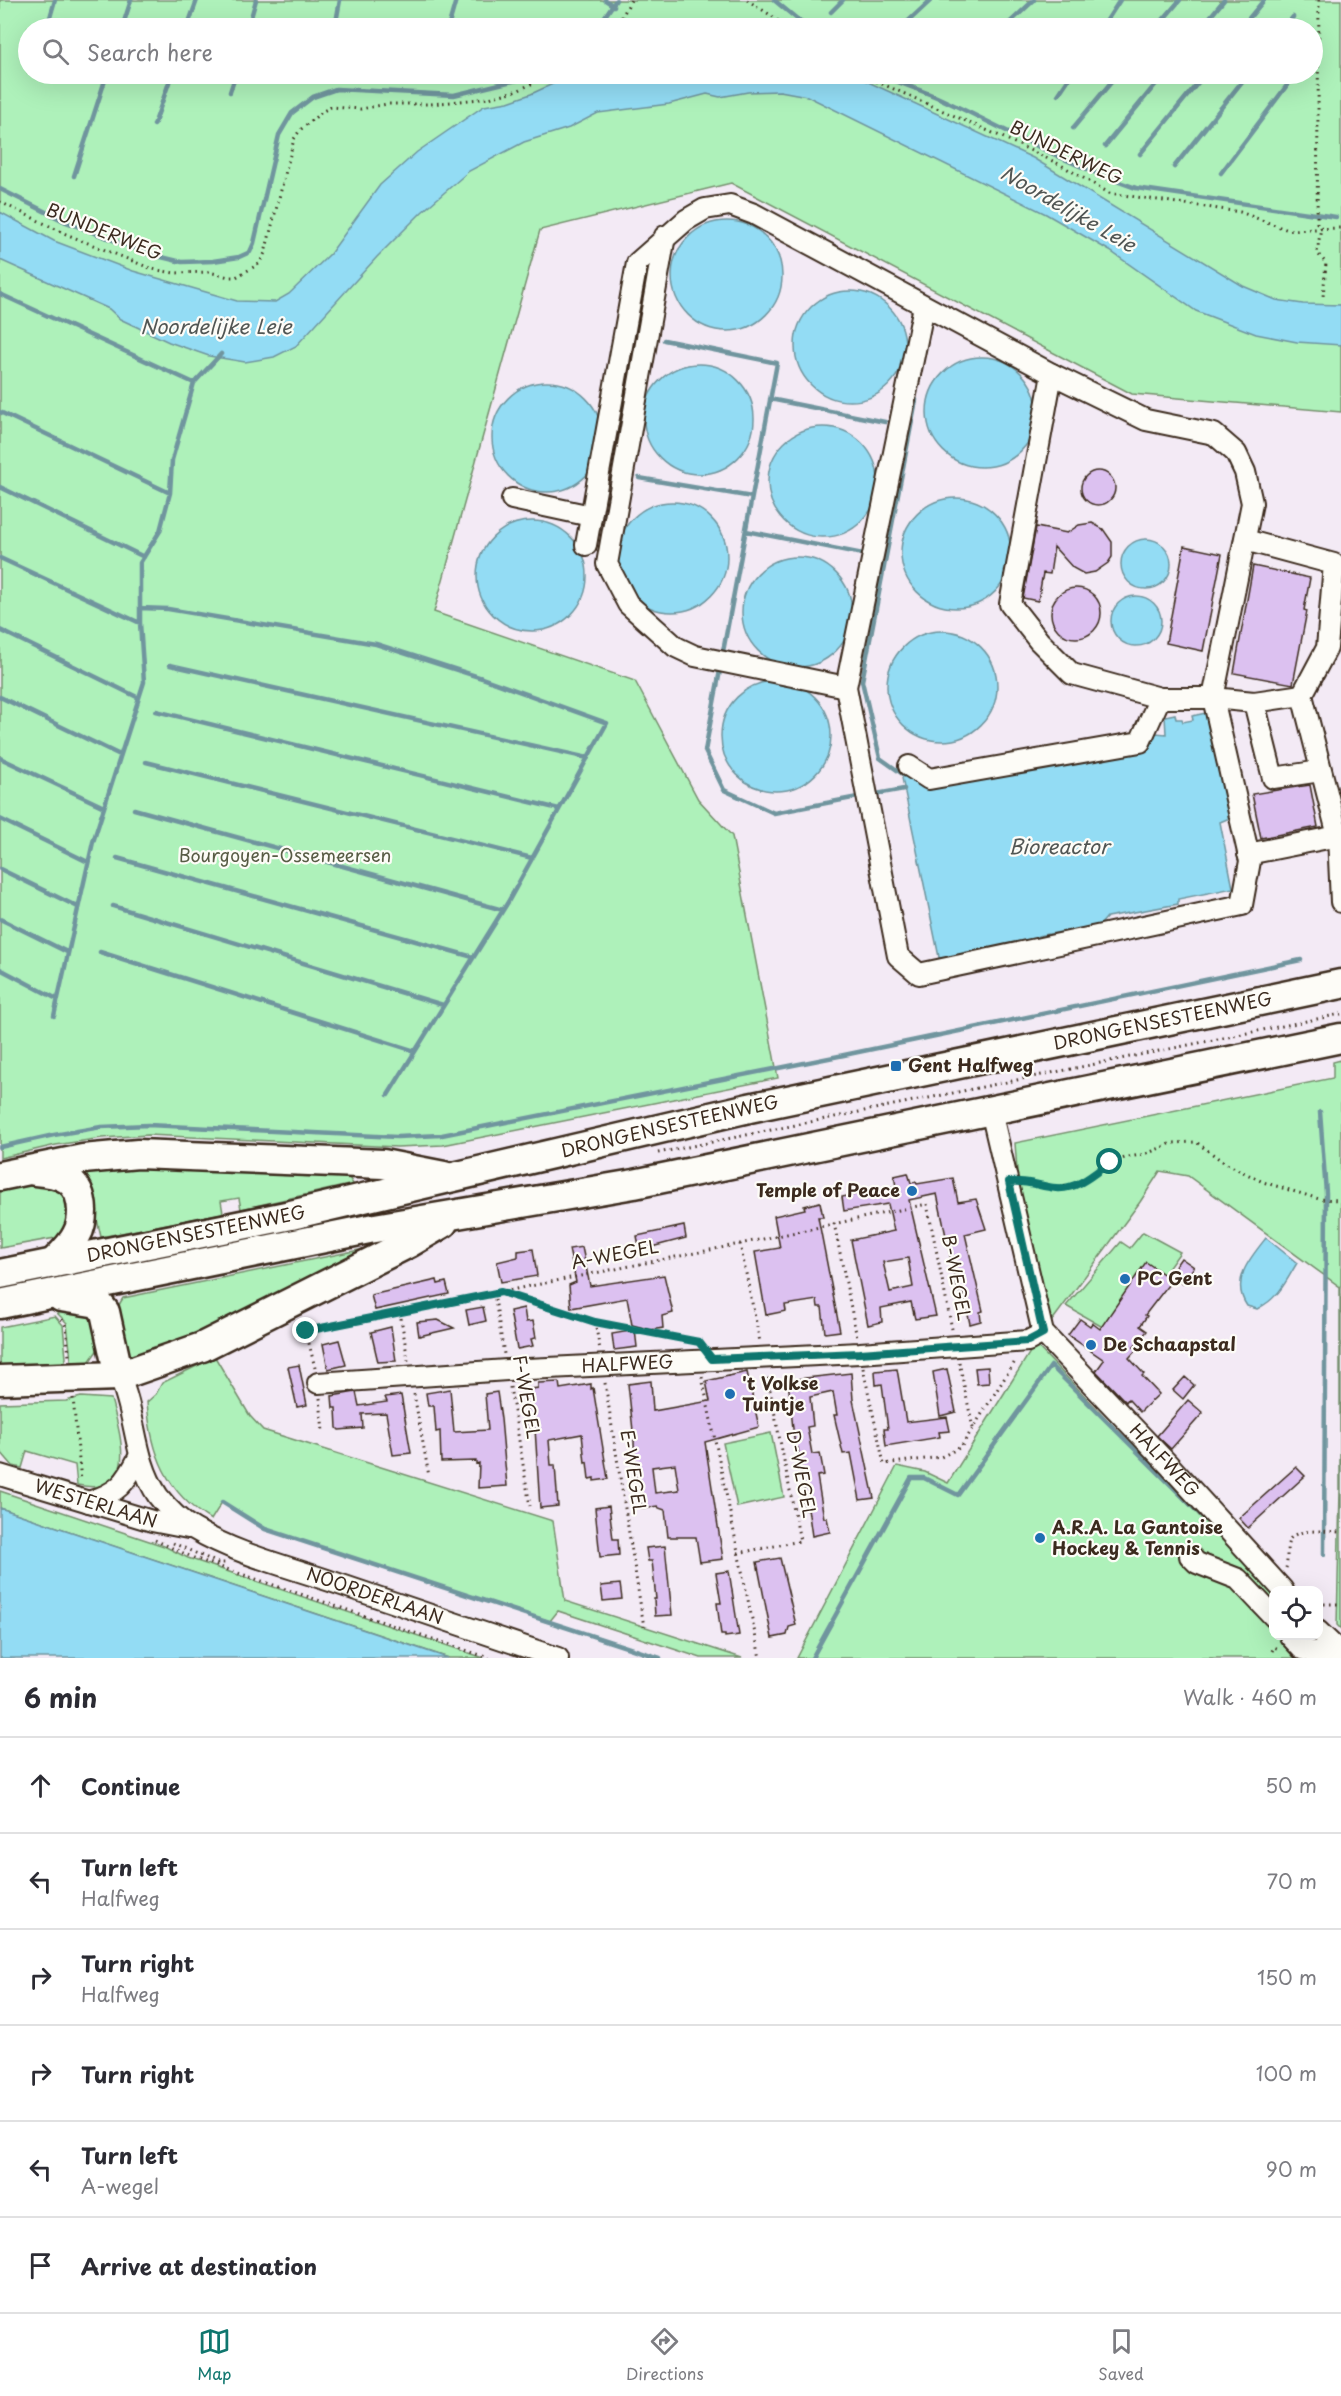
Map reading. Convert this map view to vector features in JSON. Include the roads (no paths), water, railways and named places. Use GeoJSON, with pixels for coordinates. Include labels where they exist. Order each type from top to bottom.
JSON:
{"type":"FeatureCollection","features":[{"type":"Feature","properties":{"kind":"highway","name":"DRONGENSESTEENWEG"},"geometry":{"type":"LineString","coordinates":[[0,1274],[291,1215],[671,1125],[1341,984]]}},
{"type":"Feature","properties":{"kind":"highway","name":"DRONGENSESTEENWEG"},"geometry":{"type":"LineString","coordinates":[[0,1304],[54,1306],[106,1283],[369,1229],[634,1184],[972,1106],[1341,1038]]}},
{"type":"Feature","properties":{"kind":"highway"},"geometry":{"type":"LineString","coordinates":[[13,1173],[83,1159],[138,1154],[383,1164],[452,1178]]}},
{"type":"Feature","properties":{"kind":"highway"},"geometry":{"type":"LineString","coordinates":[[13,1173],[57,1173],[69,1179],[76,1187],[80,1197],[82,1219],[79,1232],[53,1263]]}},
{"type":"Feature","properties":{"kind":"highway"},"geometry":{"type":"LineString","coordinates":[[0,1380],[119,1376],[202,1347],[409,1244],[455,1216]]}},
{"type":"Feature","properties":{"kind":"highway"},"geometry":{"type":"LineString","coordinates":[[54,1306],[93,1302],[98,1304],[105,1314],[119,1376]]}},
{"type":"Feature","properties":{"kind":"street"},"geometry":{"type":"LineString","coordinates":[[586,545],[637,264],[665,236],[686,220],[705,210],[730,205],[754,214],[1052,374],[1146,420],[1214,434],[1236,453],[1245,472],[1252,503],[1213,698],[1250,861],[1242,905],[919,974],[898,956],[846,687],[924,306]]}},
{"type":"Feature","properties":{"kind":"street"},"geometry":{"type":"LineString","coordinates":[[665,236],[607,564],[628,604],[676,647],[695,656],[846,687]]}},
{"type":"Feature","properties":{"kind":"street"},"geometry":{"type":"LineString","coordinates":[[1052,374],[1010,604],[1039,641],[1072,674],[1160,698],[1213,698],[1254,702],[1302,695]]}},
{"type":"Feature","properties":{"kind":"street"},"geometry":{"type":"LineString","coordinates":[[512,499],[591,516]]}},
{"type":"Feature","properties":{"kind":"street"},"geometry":{"type":"LineString","coordinates":[[1245,540],[1334,564],[1327,648],[1302,695],[1338,836],[1341,902]]}},
{"type":"Feature","properties":{"kind":"street"},"geometry":{"type":"LineString","coordinates":[[909,766],[928,779],[1140,742],[1160,698]]}},
{"type":"Feature","properties":{"kind":"street"},"geometry":{"type":"LineString","coordinates":[[1254,702],[1273,778],[1321,771]]}},
{"type":"Feature","properties":{"kind":"street"},"geometry":{"type":"LineString","coordinates":[[1248,854],[1338,836]]}},
{"type":"Feature","properties":{"kind":"street"},"geometry":{"type":"LineString","coordinates":[[972,1106],[1009,1182],[1035,1337]]}},
{"type":"Feature","properties":{"kind":"street"},"geometry":{"type":"LineString","coordinates":[[105,1314],[108,1252]]}},
{"type":"Feature","properties":{"kind":"street","name":"HALFWEG"},"geometry":{"type":"LineString","coordinates":[[318,1383],[507,1370],[956,1346],[1035,1337],[1169,1465],[1279,1585]]}},
{"type":"Feature","properties":{"kind":"street"},"geometry":{"type":"LineString","coordinates":[[119,1376],[127,1392],[139,1457],[146,1474],[158,1495],[174,1515],[193,1529]]}},
{"type":"Feature","properties":{"kind":"street"},"geometry":{"type":"LineString","coordinates":[[86,1501],[109,1495],[119,1488],[128,1479],[139,1457]]}},
{"type":"Feature","properties":{"kind":"street","name":"WESTERLAAN"},"geometry":{"type":"LineString","coordinates":[[3,1473],[152,1521],[193,1529]]}},
{"type":"Feature","properties":{"kind":"street","name":"NOORDERLAAN"},"geometry":{"type":"LineString","coordinates":[[193,1529],[270,1561],[558,1658]]}},
{"type":"Feature","properties":{"kind":"street"},"geometry":{"type":"LineString","coordinates":[[1190,1556],[1197,1563],[1238,1579],[1269,1612]]}},
{"type":"Feature","properties":{"kind":"street"},"geometry":{"type":"LineString","coordinates":[[1323,1636],[1341,1653]]}},
{"type":"Feature","properties":{"kind":"street"},"geometry":{"type":"LineString","coordinates":[[1294,1640],[1302,1649],[1334,1658]]}},
{"type":"Feature","properties":{"kind":"water","name":"Noordelijke Leie"},"geometry":{"type":"Polygon","coordinates":[[[552,84],[873,84],[1033,158],[1243,286],[1276,300],[1303,304],[1341,305],[1341,345],[1297,342],[1256,334],[1196,311],[1110,251],[1046,214],[807,96],[780,91],[748,92],[720,97],[707,94],[669,104],[598,113],[569,128],[524,142],[469,171],[422,212],[377,257],[296,346],[274,357],[245,362],[209,356],[169,342],[120,319],[109,309],[0,260],[0,212],[54,241],[133,271],[237,301],[275,302],[289,294],[330,254],[380,185],[417,152],[484,106],[508,102],[552,84]]]}},
{"type":"Feature","properties":{"kind":"water"},"geometry":{"type":"Polygon","coordinates":[[[727,221],[748,225],[766,237],[778,255],[782,276],[778,297],[766,315],[748,327],[727,331],[706,327],[688,315],[676,297],[672,276],[676,255],[688,237],[706,225],[727,221]]]}},
{"type":"Feature","properties":{"kind":"water"},"geometry":{"type":"Polygon","coordinates":[[[850,291],[871,295],[889,307],[901,325],[905,346],[901,367],[889,385],[871,397],[850,401],[829,397],[811,385],[799,367],[795,346],[799,325],[811,307],[829,295],[850,291]]]}},
{"type":"Feature","properties":{"kind":"water"},"geometry":{"type":"Polygon","coordinates":[[[982,357],[1003,361],[1021,373],[1033,391],[1037,412],[1033,433],[1021,451],[1003,463],[982,467],[961,463],[943,451],[931,433],[927,412],[931,391],[943,373],[961,361],[982,357]]]}},
{"type":"Feature","properties":{"kind":"water"},"geometry":{"type":"Polygon","coordinates":[[[699,364],[720,368],[738,380],[750,398],[754,419],[750,440],[738,458],[720,470],[699,474],[678,470],[660,458],[648,440],[644,419],[648,398],[660,380],[678,368],[699,364]]]}},
{"type":"Feature","properties":{"kind":"water"},"geometry":{"type":"Polygon","coordinates":[[[547,382],[568,386],[586,398],[598,416],[602,437],[598,458],[586,476],[568,488],[547,492],[526,488],[508,476],[496,458],[492,437],[496,416],[508,398],[526,386],[547,382]]]}},
{"type":"Feature","properties":{"kind":"water"},"geometry":{"type":"Polygon","coordinates":[[[823,427],[844,431],[862,443],[874,461],[878,482],[874,503],[862,521],[844,533],[823,537],[802,533],[784,521],[772,503],[768,482],[772,461],[784,443],[802,431],[823,427]]]}},
{"type":"Feature","properties":{"kind":"water"},"geometry":{"type":"Polygon","coordinates":[[[956,498],[977,502],[995,514],[1007,532],[1011,553],[1007,574],[995,592],[977,604],[956,608],[935,604],[917,592],[905,574],[901,553],[905,532],[917,514],[935,502],[956,498]]]}},
{"type":"Feature","properties":{"kind":"water"},"geometry":{"type":"Polygon","coordinates":[[[672,502],[693,506],[711,518],[723,536],[727,557],[723,578],[711,596],[693,608],[672,612],[651,608],[633,596],[621,578],[617,557],[621,536],[633,518],[651,506],[672,502]]]}},
{"type":"Feature","properties":{"kind":"water"},"geometry":{"type":"Polygon","coordinates":[[[532,521],[553,525],[571,537],[583,555],[587,576],[583,597],[571,615],[553,627],[532,631],[511,627],[493,615],[481,597],[477,576],[481,555],[493,537],[511,525],[532,521]]]}},
{"type":"Feature","properties":{"kind":"water"},"geometry":{"type":"Polygon","coordinates":[[[1146,539],[1164,546],[1171,564],[1164,582],[1146,589],[1128,582],[1121,564],[1128,546],[1146,539]]]}},
{"type":"Feature","properties":{"kind":"water"},"geometry":{"type":"Polygon","coordinates":[[[797,557],[818,561],[836,573],[848,591],[852,612],[848,633],[836,651],[818,663],[797,667],[776,663],[758,651],[746,633],[742,612],[746,591],[758,573],[776,561],[797,557]]]}},
{"type":"Feature","properties":{"kind":"water"},"geometry":{"type":"Polygon","coordinates":[[[1131,596],[1141,596],[1154,603],[1161,616],[1161,626],[1154,639],[1141,646],[1131,646],[1122,642],[1115,635],[1111,626],[1111,616],[1115,607],[1122,600],[1131,596]]]}},
{"type":"Feature","properties":{"kind":"water"},"geometry":{"type":"Polygon","coordinates":[[[942,631],[963,635],[981,647],[993,665],[997,686],[993,707],[981,725],[963,737],[942,741],[921,737],[903,725],[891,707],[887,686],[891,665],[903,647],[921,635],[942,631]]]}},
{"type":"Feature","properties":{"kind":"water"},"geometry":{"type":"Polygon","coordinates":[[[776,681],[797,685],[815,697],[827,715],[831,736],[827,757],[815,775],[797,787],[776,791],[755,787],[737,775],[725,757],[721,736],[725,715],[737,697],[755,685],[776,681]]]}},
{"type":"Feature","properties":{"kind":"water","name":"Bioreactor"},"geometry":{"type":"Polygon","coordinates":[[[1206,713],[1210,735],[1214,736],[1232,817],[1220,822],[1233,888],[1178,899],[1178,904],[1107,917],[1100,925],[1038,936],[1031,943],[940,962],[902,778],[908,770],[1067,762],[1151,745],[1156,733],[1166,734],[1165,716],[1175,714],[1176,719],[1182,719],[1183,722],[1193,720],[1192,716],[1206,713]]]}},
{"type":"Feature","properties":{"kind":"water"},"geometry":{"type":"Polygon","coordinates":[[[1266,1238],[1297,1263],[1276,1295],[1257,1309],[1247,1306],[1242,1297],[1241,1279],[1248,1262],[1266,1238]]]}},
{"type":"Feature","properties":{"kind":"water"},"geometry":{"type":"Polygon","coordinates":[[[0,1508],[448,1658],[0,1658],[0,1508]]]}},
{"type":"Feature","properties":{"kind":"waterway"},"geometry":{"type":"LineString","coordinates":[[50,18],[55,0]]}},
{"type":"Feature","properties":{"kind":"waterway"},"geometry":{"type":"LineString","coordinates":[[125,18],[131,0]]}},
{"type":"Feature","properties":{"kind":"waterway"},"geometry":{"type":"LineString","coordinates":[[191,18],[197,0]]}},
{"type":"Feature","properties":{"kind":"waterway"},"geometry":{"type":"LineString","coordinates":[[251,18],[256,0]]}},
{"type":"Feature","properties":{"kind":"waterway"},"geometry":{"type":"LineString","coordinates":[[337,18],[340,0]]}},
{"type":"Feature","properties":{"kind":"waterway"},"geometry":{"type":"LineString","coordinates":[[451,18],[456,0]]}},
{"type":"Feature","properties":{"kind":"waterway"},"geometry":{"type":"LineString","coordinates":[[605,0],[614,6]]}},
{"type":"Feature","properties":{"kind":"waterway"},"geometry":{"type":"LineString","coordinates":[[604,18],[616,0]]}},
{"type":"Feature","properties":{"kind":"waterway"},"geometry":{"type":"LineString","coordinates":[[774,0],[796,18]]}},
{"type":"Feature","properties":{"kind":"waterway"},"geometry":{"type":"LineString","coordinates":[[831,12],[843,0]]}},
{"type":"Feature","properties":{"kind":"waterway"},"geometry":{"type":"LineString","coordinates":[[912,18],[931,0]]}},
{"type":"Feature","properties":{"kind":"waterway"},"geometry":{"type":"LineString","coordinates":[[1015,18],[1034,0]]}},
{"type":"Feature","properties":{"kind":"waterway"},"geometry":{"type":"LineString","coordinates":[[1108,18],[1120,0]]}},
{"type":"Feature","properties":{"kind":"waterway"},"geometry":{"type":"LineString","coordinates":[[1165,18],[1180,0]]}},
{"type":"Feature","properties":{"kind":"waterway"},"geometry":{"type":"LineString","coordinates":[[1209,18],[1224,0]]}},
{"type":"Feature","properties":{"kind":"waterway"},"geometry":{"type":"LineString","coordinates":[[1249,18],[1264,0]]}},
{"type":"Feature","properties":{"kind":"waterway"},"geometry":{"type":"LineString","coordinates":[[74,176],[104,84]]}},
{"type":"Feature","properties":{"kind":"waterway"},"geometry":{"type":"LineString","coordinates":[[154,125],[168,84]]}},
{"type":"Feature","properties":{"kind":"waterway"},"geometry":{"type":"LineString","coordinates":[[230,92],[233,84]]}},
{"type":"Feature","properties":{"kind":"waterway"},"geometry":{"type":"LineString","coordinates":[[0,189],[66,222],[149,254],[182,262],[239,257],[250,252],[254,243],[279,135],[292,113],[313,97],[336,89],[454,95],[500,84]]}},
{"type":"Feature","properties":{"kind":"waterway"},"geometry":{"type":"LineString","coordinates":[[904,84],[939,98],[1085,168],[1136,188],[1336,217]]}},
{"type":"Feature","properties":{"kind":"waterway"},"geometry":{"type":"LineString","coordinates":[[1058,95],[1065,84]]}},
{"type":"Feature","properties":{"kind":"waterway"},"geometry":{"type":"LineString","coordinates":[[1073,128],[1110,84]]}},
{"type":"Feature","properties":{"kind":"waterway"},"geometry":{"type":"LineString","coordinates":[[1105,146],[1156,84]]}},
{"type":"Feature","properties":{"kind":"waterway"},"geometry":{"type":"LineString","coordinates":[[1140,154],[1197,84]]}},
{"type":"Feature","properties":{"kind":"waterway"},"geometry":{"type":"LineString","coordinates":[[1174,167],[1240,84]]}},
{"type":"Feature","properties":{"kind":"waterway"},"geometry":{"type":"LineString","coordinates":[[1221,173],[1288,84]]}},
{"type":"Feature","properties":{"kind":"waterway"},"geometry":{"type":"LineString","coordinates":[[0,294],[194,383]]}},
{"type":"Feature","properties":{"kind":"waterway"},"geometry":{"type":"LineString","coordinates":[[664,340],[777,363],[722,657]]}},
{"type":"Feature","properties":{"kind":"waterway"},"geometry":{"type":"LineString","coordinates":[[54,1016],[93,842],[144,682],[140,623],[140,563],[160,531],[170,493],[172,460],[194,383],[221,354]]}},
{"type":"Feature","properties":{"kind":"waterway"},"geometry":{"type":"LineString","coordinates":[[770,399],[885,422]]}},
{"type":"Feature","properties":{"kind":"waterway"},"geometry":{"type":"LineString","coordinates":[[904,775],[880,758],[862,681],[916,400]]}},
{"type":"Feature","properties":{"kind":"waterway"},"geometry":{"type":"LineString","coordinates":[[0,412],[170,493]]}},
{"type":"Feature","properties":{"kind":"waterway"},"geometry":{"type":"LineString","coordinates":[[639,478],[752,497]]}},
{"type":"Feature","properties":{"kind":"waterway"},"geometry":{"type":"LineString","coordinates":[[0,487],[144,557]]}},
{"type":"Feature","properties":{"kind":"waterway"},"geometry":{"type":"LineString","coordinates":[[746,531],[863,554]]}},
{"type":"Feature","properties":{"kind":"waterway"},"geometry":{"type":"LineString","coordinates":[[0,558],[140,623]]}},
{"type":"Feature","properties":{"kind":"waterway"},"geometry":{"type":"LineString","coordinates":[[140,608],[168,609],[376,644],[482,678],[607,723],[508,902],[388,1095]]}},
{"type":"Feature","properties":{"kind":"waterway"},"geometry":{"type":"LineString","coordinates":[[0,630],[139,698]]}},
{"type":"Feature","properties":{"kind":"waterway"},"geometry":{"type":"LineString","coordinates":[[170,665],[588,758]]}},
{"type":"Feature","properties":{"kind":"waterway"},"geometry":{"type":"LineString","coordinates":[[721,665],[705,751],[724,790],[774,813],[863,796]]}},
{"type":"Feature","properties":{"kind":"waterway"},"geometry":{"type":"LineString","coordinates":[[0,697],[120,755]]}},
{"type":"Feature","properties":{"kind":"waterway"},"geometry":{"type":"LineString","coordinates":[[156,711],[559,809]]}},
{"type":"Feature","properties":{"kind":"waterway"},"geometry":{"type":"LineString","coordinates":[[0,758],[104,807]]}},
{"type":"Feature","properties":{"kind":"waterway"},"geometry":{"type":"LineString","coordinates":[[146,762],[532,858]]}},
{"type":"Feature","properties":{"kind":"waterway"},"geometry":{"type":"LineString","coordinates":[[871,795],[904,789]]}},
{"type":"Feature","properties":{"kind":"waterway"},"geometry":{"type":"LineString","coordinates":[[134,809],[503,910]]}},
{"type":"Feature","properties":{"kind":"waterway"},"geometry":{"type":"LineString","coordinates":[[0,819],[88,862]]}},
{"type":"Feature","properties":{"kind":"waterway"},"geometry":{"type":"LineString","coordinates":[[117,858],[473,957]]}},
{"type":"Feature","properties":{"kind":"waterway"},"geometry":{"type":"LineString","coordinates":[[0,869],[78,907]]}},
{"type":"Feature","properties":{"kind":"waterway"},"geometry":{"type":"LineString","coordinates":[[113,906],[443,1005]]}},
{"type":"Feature","properties":{"kind":"waterway"},"geometry":{"type":"LineString","coordinates":[[0,919],[67,952]]}},
{"type":"Feature","properties":{"kind":"waterway"},"geometry":{"type":"LineString","coordinates":[[100,952],[415,1051]]}},
{"type":"Feature","properties":{"kind":"waterway"},"geometry":{"type":"LineString","coordinates":[[0,1147],[101,1127],[148,1125],[397,1137],[442,1135],[844,1055],[1301,960]]}},
{"type":"Feature","properties":{"kind":"waterway"},"geometry":{"type":"LineString","coordinates":[[0,969],[57,999]]}},
{"type":"Feature","properties":{"kind":"waterway"},"geometry":{"type":"LineString","coordinates":[[1320,1112],[1326,1193],[1324,1554]]}},
{"type":"Feature","properties":{"kind":"waterway"},"geometry":{"type":"LineString","coordinates":[[812,1658],[911,1478],[924,1478],[958,1495],[1051,1366],[1207,1521]]}},
{"type":"Feature","properties":{"kind":"waterway"},"geometry":{"type":"LineString","coordinates":[[222,1502],[265,1529],[660,1658]]}},
{"type":"Feature","properties":{"kind":"place","name":"Gent Halfweg"},"geometry":{"type":"Point","coordinates":[896,1066]}},
{"type":"Feature","properties":{"kind":"place","name":"Temple of Peace"},"geometry":{"type":"Point","coordinates":[912,1191]}},
{"type":"Feature","properties":{"kind":"place","name":"PC Gent"},"geometry":{"type":"Point","coordinates":[1125,1279]}},
{"type":"Feature","properties":{"kind":"place","name":"De Schaapstal"},"geometry":{"type":"Point","coordinates":[1091,1345]}},
{"type":"Feature","properties":{"kind":"place","name":"'t Volkse Tuintje"},"geometry":{"type":"Point","coordinates":[730,1394]}},
{"type":"Feature","properties":{"kind":"place","name":"A.R.A. La Gantoise Hockey & Tennis"},"geometry":{"type":"Point","coordinates":[1040,1538]}},
{"type":"Feature","properties":{"kind":"park label","name":"Bourgoyen-Ossemeersen"},"geometry":{"type":"Point","coordinates":[285,856]}}]}
